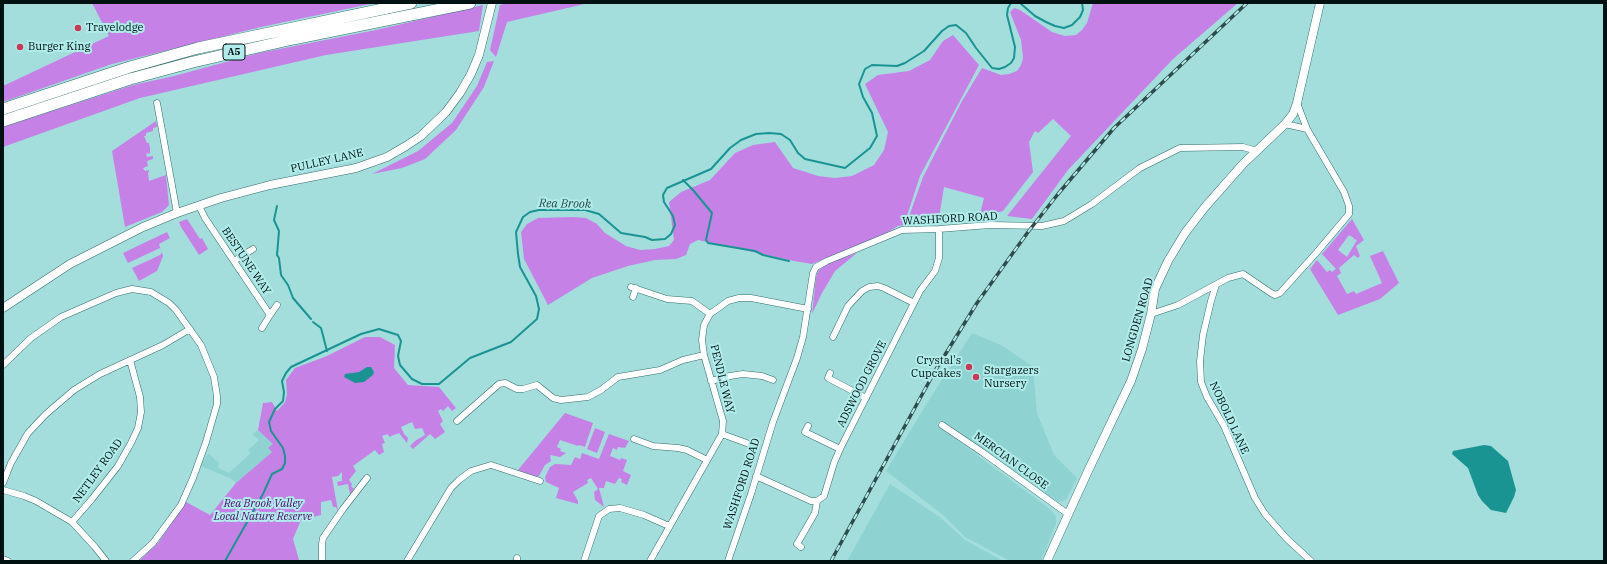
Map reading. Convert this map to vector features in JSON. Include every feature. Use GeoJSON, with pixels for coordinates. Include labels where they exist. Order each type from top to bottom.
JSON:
{"type":"FeatureCollection","features":[{"type":"Feature","properties":{"kind":"highway","name":"A5"},"geometry":{"type":"LineString","coordinates":[[3,109],[130,67],[198,48],[411,3]]}},
{"type":"Feature","properties":{"kind":"highway","name":"A5"},"geometry":{"type":"LineString","coordinates":[[3,121],[130,79],[193,62],[293,39],[470,3]]}},
{"type":"Feature","properties":{"kind":"street","name":"PULLEY LANE"},"geometry":{"type":"LineString","coordinates":[[3,308],[70,264],[143,227],[178,213],[270,185],[356,168],[387,157],[406,146],[421,136],[446,112],[460,93],[471,74],[479,55],[492,3]]}},
{"type":"Feature","properties":{"kind":"street","name":"LONGDEN ROAD"},"geometry":{"type":"LineString","coordinates":[[1047,561],[1131,381],[1142,349],[1151,314],[1155,289],[1168,261],[1185,233],[1204,207],[1293,114],[1297,103],[1320,3]]}},
{"type":"Feature","properties":{"kind":"street"},"geometry":{"type":"LineString","coordinates":[[157,103],[178,213]]}},
{"type":"Feature","properties":{"kind":"street"},"geometry":{"type":"LineString","coordinates":[[1151,314],[1178,305],[1228,278],[1243,274],[1271,293],[1275,295],[1280,293],[1349,214],[1349,206],[1344,192],[1307,129],[1297,103]]}},
{"type":"Feature","properties":{"kind":"street"},"geometry":{"type":"LineString","coordinates":[[1285,124],[1307,129]]}},
{"type":"Feature","properties":{"kind":"street","name":"WASHFORD ROAD"},"geometry":{"type":"LineString","coordinates":[[728,561],[773,422],[799,351],[803,337],[813,273],[816,267],[902,230],[990,225],[1042,226],[1064,221],[1092,204],[1140,168],[1180,148],[1243,147],[1257,151]]}},
{"type":"Feature","properties":{"kind":"street","name":"BESTUNE WAY"},"geometry":{"type":"LineString","coordinates":[[200,206],[205,218],[270,315]]}},
{"type":"Feature","properties":{"kind":"street","name":"ADSWOOD GROVE"},"geometry":{"type":"LineString","coordinates":[[797,545],[815,513],[817,501],[824,496],[840,449],[920,291],[935,271],[939,258],[939,229]]}},
{"type":"Feature","properties":{"kind":"street"},"geometry":{"type":"LineString","coordinates":[[234,261],[253,248]]}},
{"type":"Feature","properties":{"kind":"street","name":"NOBOLD LANE"},"geometry":{"type":"LineString","coordinates":[[1216,285],[1203,336],[1200,361],[1201,382],[1224,426],[1255,498],[1265,514],[1311,561]]}},
{"type":"Feature","properties":{"kind":"street"},"geometry":{"type":"LineString","coordinates":[[833,332],[848,306],[862,291],[869,287],[878,286],[884,288],[914,303]]}},
{"type":"Feature","properties":{"kind":"street"},"geometry":{"type":"LineString","coordinates":[[633,297],[634,288],[667,299],[692,301],[710,314],[728,301],[739,298],[751,298],[808,309]]}},
{"type":"Feature","properties":{"kind":"street"},"geometry":{"type":"LineString","coordinates":[[3,365],[36,334],[63,316],[120,291],[132,289],[151,292],[169,303],[201,345],[214,377],[218,404],[193,478],[181,505],[153,543],[133,561]]}},
{"type":"Feature","properties":{"kind":"street"},"geometry":{"type":"LineString","coordinates":[[262,328],[278,305]]}},
{"type":"Feature","properties":{"kind":"street","name":"PENDLE WAY"},"geometry":{"type":"LineString","coordinates":[[710,314],[704,325],[702,340],[704,355],[722,421],[722,434]]}},
{"type":"Feature","properties":{"kind":"street"},"geometry":{"type":"LineString","coordinates":[[3,483],[18,448],[28,433],[46,414],[74,390],[86,381],[163,345],[190,329]]}},
{"type":"Feature","properties":{"kind":"street"},"geometry":{"type":"LineString","coordinates":[[457,421],[499,384],[505,383],[517,389],[537,385],[553,398],[561,400],[588,397],[601,390],[618,376],[660,370],[683,360],[704,355]]}},
{"type":"Feature","properties":{"kind":"street","name":"NETLEY ROAD"},"geometry":{"type":"LineString","coordinates":[[72,522],[118,466],[138,428],[141,412],[140,397],[130,360]]}},
{"type":"Feature","properties":{"kind":"street"},"geometry":{"type":"LineString","coordinates":[[711,381],[743,374],[762,374],[772,380]]}},
{"type":"Feature","properties":{"kind":"street"},"geometry":{"type":"LineString","coordinates":[[827,378],[866,398]]}},
{"type":"Feature","properties":{"kind":"street","name":"MERCIAN CLOSE"},"geometry":{"type":"LineString","coordinates":[[942,425],[1068,514]]}},
{"type":"Feature","properties":{"kind":"street"},"geometry":{"type":"LineString","coordinates":[[805,432],[840,449]]}},
{"type":"Feature","properties":{"kind":"street"},"geometry":{"type":"LineString","coordinates":[[650,561],[722,434],[745,440],[752,445]]}},
{"type":"Feature","properties":{"kind":"street"},"geometry":{"type":"LineString","coordinates":[[634,439],[645,440],[653,446],[687,450],[706,460]]}},
{"type":"Feature","properties":{"kind":"street"},"geometry":{"type":"LineString","coordinates":[[407,561],[450,488],[471,471],[491,465],[540,481]]}},
{"type":"Feature","properties":{"kind":"street"},"geometry":{"type":"LineString","coordinates":[[756,476],[811,500],[817,501]]}},
{"type":"Feature","properties":{"kind":"street"},"geometry":{"type":"LineString","coordinates":[[322,561],[323,538],[367,478]]}},
{"type":"Feature","properties":{"kind":"street"},"geometry":{"type":"LineString","coordinates":[[3,490],[36,501],[72,522],[106,561]]}},
{"type":"Feature","properties":{"kind":"street"},"geometry":{"type":"LineString","coordinates":[[584,561],[599,516],[609,509],[620,508],[644,515],[669,526]]}},
{"type":"Feature","properties":{"kind":"street"},"geometry":{"type":"LineString","coordinates":[[3,559],[8,561]]}},
{"type":"Feature","properties":{"kind":"shaded area"},"geometry":{"type":"Polygon","coordinates":[[[972,333],[1003,346],[1033,367],[1037,413],[1054,455],[1077,478],[1066,500],[1058,502],[941,420],[937,425],[1051,510],[1056,516],[1056,524],[1041,561],[1010,561],[965,537],[943,515],[886,471],[972,333]]]}},
{"type":"Feature","properties":{"kind":"shaded area"},"geometry":{"type":"Polygon","coordinates":[[[367,367],[371,367],[374,372],[373,375],[364,382],[355,383],[344,377],[345,374],[359,372],[367,367]]]}},
{"type":"Feature","properties":{"kind":"shaded area"},"geometry":{"type":"Polygon","coordinates":[[[258,430],[274,444],[272,452],[236,483],[232,479],[201,466],[208,453],[219,463],[218,468],[229,473],[251,453],[248,450],[259,440],[252,434],[258,430]]]}},
{"type":"Feature","properties":{"kind":"shaded area"},"geometry":{"type":"Polygon","coordinates":[[[1484,445],[1491,446],[1508,461],[1516,490],[1506,513],[1491,510],[1482,501],[1478,495],[1468,468],[1452,454],[1453,451],[1484,445]]]}},
{"type":"Feature","properties":{"kind":"shaded area"},"geometry":{"type":"Polygon","coordinates":[[[890,484],[941,518],[965,540],[1003,561],[847,561],[890,484]]]}},
{"type":"Feature","properties":{"kind":"green space"},"geometry":{"type":"Polygon","coordinates":[[[92,3],[375,3],[261,27],[112,64],[3,102],[3,86],[109,36],[92,3]]]}},
{"type":"Feature","properties":{"kind":"green space"},"geometry":{"type":"Polygon","coordinates":[[[508,3],[589,3],[507,22],[496,57],[490,50],[500,5],[508,3]]]}},
{"type":"Feature","properties":{"kind":"green space"},"geometry":{"type":"Polygon","coordinates":[[[1093,3],[1238,3],[1173,59],[1068,170],[1032,219],[1007,216],[1071,136],[1053,119],[1038,133],[1035,131],[1029,142],[1033,172],[1003,211],[979,218],[984,198],[944,187],[938,224],[906,225],[923,177],[962,101],[982,68],[1001,75],[1017,71],[1021,65],[1023,58],[1021,40],[1010,12],[1014,8],[1020,10],[1052,32],[1065,36],[1076,35],[1087,23],[1093,3]]]}},
{"type":"Feature","properties":{"kind":"green space"},"geometry":{"type":"Polygon","coordinates":[[[483,5],[479,31],[326,55],[140,98],[3,147],[3,127],[133,85],[174,76],[259,53],[376,30],[483,5]]]}},
{"type":"Feature","properties":{"kind":"green space"},"geometry":{"type":"Polygon","coordinates":[[[953,35],[979,65],[920,176],[904,225],[898,226],[885,234],[812,264],[698,240],[690,244],[686,255],[676,259],[655,260],[628,266],[592,278],[548,305],[524,259],[521,232],[527,224],[538,218],[586,218],[597,224],[605,233],[626,246],[640,250],[669,246],[674,240],[669,202],[681,192],[710,180],[735,153],[753,145],[775,142],[793,168],[818,176],[835,178],[852,176],[874,165],[884,150],[888,132],[865,84],[878,75],[909,71],[930,60],[943,41],[953,35]]]}},
{"type":"Feature","properties":{"kind":"green space"},"geometry":{"type":"Polygon","coordinates":[[[494,61],[484,87],[456,130],[425,159],[402,168],[372,174],[418,151],[452,123],[477,86],[487,62],[494,61]]]}},
{"type":"Feature","properties":{"kind":"green space"},"geometry":{"type":"Polygon","coordinates":[[[156,121],[157,127],[153,128],[153,131],[146,133],[146,136],[144,136],[147,143],[149,143],[150,148],[150,153],[146,154],[147,157],[153,156],[153,159],[147,161],[148,166],[143,168],[145,171],[149,170],[149,181],[166,175],[169,205],[162,212],[125,227],[112,151],[156,121]]]}},
{"type":"Feature","properties":{"kind":"green space"},"geometry":{"type":"Polygon","coordinates":[[[187,219],[200,239],[202,238],[208,249],[199,255],[179,222],[187,219]]]}},
{"type":"Feature","properties":{"kind":"green space"},"geometry":{"type":"Polygon","coordinates":[[[1352,219],[1364,240],[1356,246],[1360,256],[1358,258],[1354,255],[1339,268],[1341,273],[1337,276],[1347,294],[1354,291],[1356,294],[1382,283],[1370,256],[1383,251],[1399,283],[1380,299],[1338,315],[1310,269],[1317,260],[1327,272],[1330,270],[1332,272],[1336,269],[1322,254],[1352,219]],[[1349,235],[1338,250],[1347,257],[1357,240],[1354,239],[1352,242],[1354,238],[1349,235]]]}},
{"type":"Feature","properties":{"kind":"green space"},"geometry":{"type":"Polygon","coordinates":[[[167,232],[170,238],[159,244],[161,250],[160,248],[128,263],[123,253],[167,232]]]}},
{"type":"Feature","properties":{"kind":"green space"},"geometry":{"type":"Polygon","coordinates":[[[162,252],[163,256],[157,271],[139,281],[132,268],[160,255],[162,252]]]}},
{"type":"Feature","properties":{"kind":"green space"},"geometry":{"type":"Polygon","coordinates":[[[857,253],[835,271],[812,314],[818,271],[826,264],[857,253]]]}},
{"type":"Feature","properties":{"kind":"green space","name":"Rea Brook Valley Local Nature Reserve"},"geometry":{"type":"Polygon","coordinates":[[[365,337],[380,337],[395,345],[394,368],[408,385],[439,387],[456,408],[452,411],[448,406],[443,411],[441,409],[438,411],[443,421],[440,424],[445,432],[435,439],[430,434],[413,449],[410,446],[425,435],[422,428],[415,429],[412,422],[401,427],[404,434],[408,438],[407,443],[399,433],[389,437],[388,434],[382,436],[385,443],[382,444],[384,452],[379,455],[375,450],[353,466],[356,471],[349,480],[354,489],[350,494],[348,484],[338,486],[337,482],[342,481],[342,472],[338,476],[332,477],[338,512],[336,507],[333,507],[331,500],[321,502],[321,515],[301,520],[293,539],[300,561],[139,561],[158,543],[186,502],[210,515],[236,483],[272,452],[268,448],[273,444],[258,430],[263,403],[272,402],[277,411],[285,402],[287,394],[286,380],[295,368],[327,356],[365,337]]]}},
{"type":"Feature","properties":{"kind":"green space"},"geometry":{"type":"Polygon","coordinates":[[[565,413],[593,423],[585,447],[560,440],[557,447],[561,449],[560,451],[566,453],[560,457],[550,455],[551,461],[545,465],[539,476],[536,478],[518,470],[565,413]]]}},
{"type":"Feature","properties":{"kind":"green space"},"geometry":{"type":"Polygon","coordinates":[[[595,428],[605,432],[597,453],[587,449],[595,428]]]}},
{"type":"Feature","properties":{"kind":"green space"},"geometry":{"type":"Polygon","coordinates":[[[609,434],[629,441],[625,448],[618,447],[617,450],[613,448],[610,456],[620,460],[621,458],[627,460],[623,471],[631,475],[627,485],[621,482],[622,479],[619,478],[615,484],[606,481],[604,488],[599,488],[604,507],[595,500],[594,492],[598,489],[591,478],[587,480],[588,483],[573,492],[578,504],[556,498],[559,488],[546,482],[545,477],[550,467],[555,464],[571,465],[575,457],[580,459],[582,453],[599,459],[609,434]]]}},
{"type":"Feature","properties":{"kind":"waterway","name":"Rea Brook"},"geometry":{"type":"LineString","coordinates":[[225,561],[263,494],[272,474],[282,469],[285,463],[283,448],[271,431],[269,422],[275,409],[283,401],[284,392],[282,381],[291,367],[361,334],[379,329],[398,335],[401,341],[398,356],[400,365],[412,379],[422,384],[439,384],[470,358],[511,342],[537,319],[539,309],[536,296],[520,267],[516,232],[523,217],[530,212],[539,210],[585,210],[599,214],[621,233],[645,237],[652,240],[665,239],[671,234],[675,225],[673,216],[664,202],[663,195],[667,188],[711,169],[730,148],[741,140],[756,134],[781,134],[790,140],[798,153],[805,159],[845,168],[870,148],[877,136],[872,113],[863,97],[859,84],[865,69],[872,65],[897,66],[905,63],[924,51],[942,31],[949,26],[956,25],[966,33],[992,68],[999,69],[1005,67],[1011,63],[1014,58],[1015,47],[1007,15],[1008,8],[1011,3]]}},
{"type":"Feature","properties":{"kind":"waterway","name":"Rea Brook"},"geometry":{"type":"LineString","coordinates":[[1020,3],[1035,16],[1055,26],[1064,28],[1072,25],[1080,17],[1083,10],[1082,3]]}},
{"type":"Feature","properties":{"kind":"waterway"},"geometry":{"type":"LineString","coordinates":[[683,180],[712,213],[706,240],[708,243],[755,251],[763,255],[789,261]]}},
{"type":"Feature","properties":{"kind":"waterway"},"geometry":{"type":"LineString","coordinates":[[277,206],[274,220],[279,231],[277,255],[279,258],[281,275],[288,285],[293,298],[311,319]]}},
{"type":"Feature","properties":{"kind":"waterway"},"geometry":{"type":"LineString","coordinates":[[313,322],[321,328],[327,351]]}},
{"type":"Feature","properties":{"kind":"railway"},"geometry":{"type":"LineString","coordinates":[[831,561],[935,371],[977,303],[1028,232],[1114,128],[1247,3]]}},
{"type":"Feature","properties":{"kind":"place","name":"Travelodge"},"geometry":{"type":"Point","coordinates":[78,28]}},
{"type":"Feature","properties":{"kind":"place","name":"Burger King"},"geometry":{"type":"Point","coordinates":[20,47]}},
{"type":"Feature","properties":{"kind":"place","name":"Crystal's Cupcakes"},"geometry":{"type":"Point","coordinates":[969,367]}},
{"type":"Feature","properties":{"kind":"place","name":"Stargazers Nursery"},"geometry":{"type":"Point","coordinates":[976,377]}}]}
